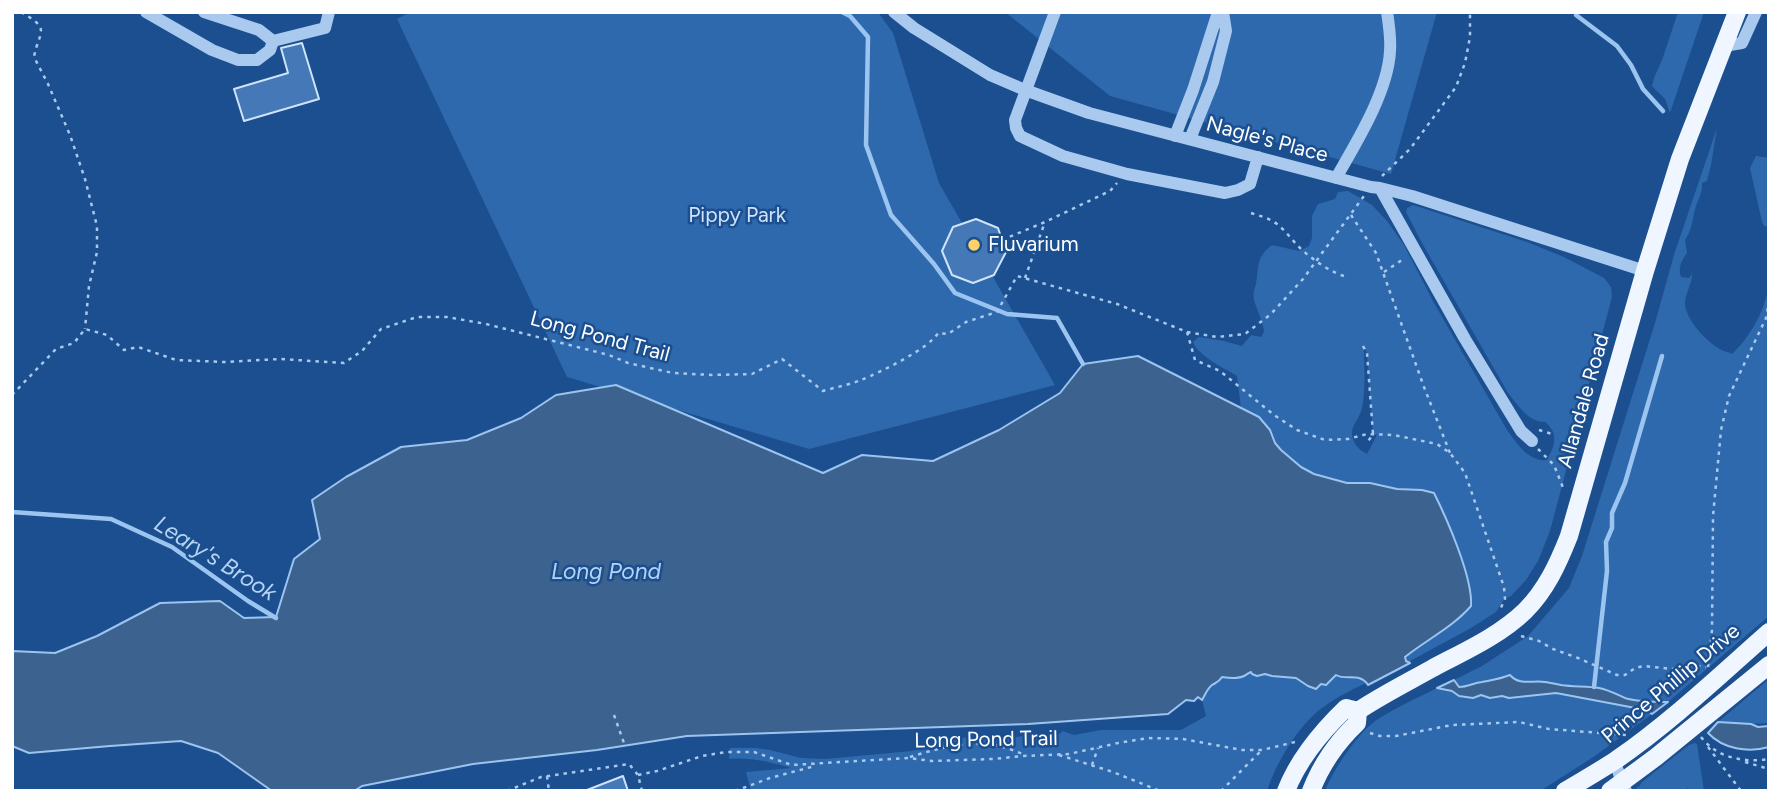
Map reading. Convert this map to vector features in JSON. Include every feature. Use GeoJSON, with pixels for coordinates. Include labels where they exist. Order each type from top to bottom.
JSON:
{"type":"FeatureCollection","features":[{"type":"Feature","properties":{"kind":"main road","name":"Allandale Road"},"geometry":{"type":"LineString","coordinates":[[1286,791],[1301,761],[1321,734],[1346,708],[1358,711],[1480,644],[1513,622],[1538,597],[1555,569],[1569,536],[1680,159],[1737,12]]}},
{"type":"Feature","properties":{"kind":"main road","name":"Prince Phillip Drive"},"geometry":{"type":"LineString","coordinates":[[1565,791],[1648,736],[1769,632]]}},
{"type":"Feature","properties":{"kind":"main road"},"geometry":{"type":"LineString","coordinates":[[1620,788],[1769,665]]}},
{"type":"Feature","properties":{"kind":"main road","name":"Allandale Road"},"geometry":{"type":"LineString","coordinates":[[1311,791],[1324,764],[1357,723],[1358,711]]}},
{"type":"Feature","properties":{"kind":"street"},"geometry":{"type":"LineString","coordinates":[[146,12],[212,50],[238,60],[257,60],[270,50],[274,41]]}},
{"type":"Feature","properties":{"kind":"street"},"geometry":{"type":"LineString","coordinates":[[204,12],[259,30],[274,41]]}},
{"type":"Feature","properties":{"kind":"street"},"geometry":{"type":"LineString","coordinates":[[274,41],[325,28],[329,12]]}},
{"type":"Feature","properties":{"kind":"street","name":"Nagle's Place"},"geometry":{"type":"LineString","coordinates":[[894,12],[914,28],[990,75],[1089,113],[1412,196],[1645,271]]}},
{"type":"Feature","properties":{"kind":"street"},"geometry":{"type":"LineString","coordinates":[[1055,12],[1015,120],[1020,136],[1063,156],[1127,174],[1225,193],[1250,184],[1258,157]]}},
{"type":"Feature","properties":{"kind":"street"},"geometry":{"type":"LineString","coordinates":[[1175,136],[1220,12]]}},
{"type":"Feature","properties":{"kind":"street"},"geometry":{"type":"LineString","coordinates":[[1190,139],[1213,82],[1226,31],[1220,12]]}},
{"type":"Feature","properties":{"kind":"street"},"geometry":{"type":"LineString","coordinates":[[1336,178],[1356,144],[1382,88],[1390,52],[1387,12]]}},
{"type":"Feature","properties":{"kind":"street"},"geometry":{"type":"LineString","coordinates":[[1724,46],[1742,43],[1755,12]]}},
{"type":"Feature","properties":{"kind":"street"},"geometry":{"type":"LineString","coordinates":[[1375,187],[1521,431],[1535,435]]}},
{"type":"Feature","properties":{"kind":"street"},"geometry":{"type":"LineString","coordinates":[[1614,761],[1620,788]]}},
{"type":"Feature","properties":{"kind":"path"},"geometry":{"type":"LineString","coordinates":[[12,395],[56,349],[74,343],[85,330],[89,286],[97,252],[97,226],[85,179],[70,135],[34,57],[41,31],[37,21],[22,12]]}},
{"type":"Feature","properties":{"kind":"path"},"geometry":{"type":"LineString","coordinates":[[1045,222],[1026,278],[1117,304],[1187,332],[1217,337],[1245,334],[1271,314],[1303,279],[1350,215],[1410,149],[1456,87],[1465,63],[1470,37],[1470,12]]}},
{"type":"Feature","properties":{"kind":"path"},"geometry":{"type":"LineString","coordinates":[[1002,240],[1110,191],[1127,174]]}},
{"type":"Feature","properties":{"kind":"path"},"geometry":{"type":"LineString","coordinates":[[1251,213],[1277,224],[1317,261],[1347,277]]}},
{"type":"Feature","properties":{"kind":"path"},"geometry":{"type":"LineString","coordinates":[[1350,215],[1377,253],[1450,453],[1465,473],[1501,579],[1505,599],[1499,612]]}},
{"type":"Feature","properties":{"kind":"path"},"geometry":{"type":"LineString","coordinates":[[1383,272],[1409,256]]}},
{"type":"Feature","properties":{"kind":"path","name":"Long Pond Trail"},"geometry":{"type":"LineString","coordinates":[[85,330],[107,335],[124,350],[138,347],[176,360],[224,362],[280,359],[344,363],[362,351],[381,329],[418,317],[447,317],[486,324],[673,373],[752,374],[782,359],[823,391],[862,380],[935,340],[938,333],[948,334],[966,322],[997,312],[1017,276],[1026,278]]}},
{"type":"Feature","properties":{"kind":"path"},"geometry":{"type":"LineString","coordinates":[[1707,673],[1712,630],[1713,516],[1721,430],[1729,396],[1766,318],[1769,302]]}},
{"type":"Feature","properties":{"kind":"path"},"geometry":{"type":"LineString","coordinates":[[1187,332],[1195,360],[1220,372],[1297,430],[1325,440],[1373,434],[1394,435],[1437,444],[1450,453]]}},
{"type":"Feature","properties":{"kind":"path"},"geometry":{"type":"LineString","coordinates":[[1363,346],[1367,353],[1373,434],[1367,443]]}},
{"type":"Feature","properties":{"kind":"path"},"geometry":{"type":"LineString","coordinates":[[1552,434],[1535,435],[1541,453],[1553,465],[1564,490]]}},
{"type":"Feature","properties":{"kind":"path"},"geometry":{"type":"LineString","coordinates":[[1521,636],[1617,675],[1644,666],[1672,669],[1691,665],[1716,666]]}},
{"type":"Feature","properties":{"kind":"path"},"geometry":{"type":"LineString","coordinates":[[614,715],[625,746]]}},
{"type":"Feature","properties":{"kind":"path"},"geometry":{"type":"LineString","coordinates":[[1364,729],[1380,736],[1396,736],[1452,725],[1519,722],[1549,729],[1629,735]]}},
{"type":"Feature","properties":{"kind":"path"},"geometry":{"type":"LineString","coordinates":[[1699,735],[1741,791]]}},
{"type":"Feature","properties":{"kind":"path","name":"Long Pond Trail"},"geometry":{"type":"LineString","coordinates":[[507,791],[541,777],[629,764],[638,775],[702,756],[726,752],[754,752],[792,765],[908,758],[932,761],[1069,754],[1148,738],[1183,739],[1242,750],[1262,750],[1295,742]]}},
{"type":"Feature","properties":{"kind":"path"},"geometry":{"type":"LineString","coordinates":[[908,758],[954,746],[981,744],[1000,746],[1029,755]]}},
{"type":"Feature","properties":{"kind":"path"},"geometry":{"type":"LineString","coordinates":[[1706,744],[1720,753],[1769,769]]}},
{"type":"Feature","properties":{"kind":"path"},"geometry":{"type":"LineString","coordinates":[[1092,765],[1098,748]]}},
{"type":"Feature","properties":{"kind":"path"},"geometry":{"type":"LineString","coordinates":[[1221,791],[1262,750]]}},
{"type":"Feature","properties":{"kind":"path"},"geometry":{"type":"LineString","coordinates":[[1056,754],[1160,791]]}},
{"type":"Feature","properties":{"kind":"path"},"geometry":{"type":"LineString","coordinates":[[1741,760],[1769,759]]}},
{"type":"Feature","properties":{"kind":"path"},"geometry":{"type":"LineString","coordinates":[[735,791],[821,764]]}},
{"type":"Feature","properties":{"kind":"path"},"geometry":{"type":"LineString","coordinates":[[638,775],[642,791]]}},
{"type":"Feature","properties":{"kind":"path"},"geometry":{"type":"LineString","coordinates":[[547,776],[549,791]]}},
{"type":"Feature","properties":{"kind":"green space","name":"Pippy Park"},"geometry":{"type":"Polygon","coordinates":[[[410,12],[878,12],[893,33],[939,183],[1055,385],[809,449],[567,377],[397,19],[410,12]]]}},
{"type":"Feature","properties":{"kind":"green space"},"geometry":{"type":"Polygon","coordinates":[[[1005,12],[1437,12],[1391,174],[1110,96],[1005,12]]]}},
{"type":"Feature","properties":{"kind":"green space"},"geometry":{"type":"Polygon","coordinates":[[[1678,12],[1704,12],[1670,113],[1665,99],[1652,86],[1678,12]]]}},
{"type":"Feature","properties":{"kind":"green space"},"geometry":{"type":"Polygon","coordinates":[[[1717,128],[1707,181],[1702,183],[1691,228],[1685,240],[1687,253],[1680,274],[1681,277],[1689,278],[1692,274],[1685,302],[1693,323],[1716,347],[1732,354],[1753,328],[1769,289],[1769,616],[1668,702],[1626,698],[1594,687],[1542,681],[1501,679],[1459,687],[1454,680],[1482,666],[1528,636],[1569,588],[1582,556],[1674,255],[1717,128]]]}},
{"type":"Feature","properties":{"kind":"green space"},"geometry":{"type":"Polygon","coordinates":[[[1756,156],[1769,158],[1769,226],[1764,226],[1762,222],[1750,168],[1756,156]]]}},
{"type":"Feature","properties":{"kind":"green space"},"geometry":{"type":"Polygon","coordinates":[[[1348,191],[1372,205],[1387,221],[1404,245],[1507,430],[1524,451],[1535,458],[1547,460],[1554,445],[1552,431],[1545,422],[1528,416],[1508,393],[1422,243],[1406,212],[1407,208],[1413,205],[1527,242],[1604,278],[1611,287],[1612,297],[1550,531],[1538,561],[1526,580],[1511,596],[1504,599],[1496,612],[1410,663],[1404,657],[1448,627],[1471,606],[1462,562],[1434,494],[1370,483],[1347,483],[1314,474],[1301,467],[1275,443],[1270,430],[1241,408],[1237,376],[1206,357],[1193,342],[1199,337],[1242,346],[1251,335],[1261,337],[1264,332],[1254,296],[1261,258],[1272,245],[1299,251],[1309,246],[1312,238],[1312,216],[1318,204],[1335,199],[1338,192],[1348,191]],[[1364,348],[1363,401],[1352,433],[1357,446],[1367,454],[1377,435],[1373,434],[1367,353],[1364,348]]]}},
{"type":"Feature","properties":{"kind":"green space"},"geometry":{"type":"Polygon","coordinates":[[[1251,672],[1326,685],[1336,675],[1363,680],[1366,683],[1329,703],[1310,719],[1288,748],[1267,791],[751,791],[746,772],[791,768],[753,759],[729,759],[730,748],[756,748],[801,758],[825,759],[912,751],[951,738],[1001,739],[1038,734],[1045,741],[1050,741],[1063,731],[1074,735],[1101,730],[1181,730],[1206,716],[1202,700],[1212,685],[1223,677],[1251,672]]]}},
{"type":"Feature","properties":{"kind":"green space"},"geometry":{"type":"Polygon","coordinates":[[[1769,679],[1769,723],[1718,722],[1769,679]]]}},
{"type":"Feature","properties":{"kind":"green space"},"geometry":{"type":"Polygon","coordinates":[[[1437,688],[1473,698],[1481,695],[1509,698],[1556,693],[1646,710],[1652,714],[1595,756],[1540,791],[1325,791],[1347,752],[1363,732],[1392,710],[1437,688]]]}},
{"type":"Feature","properties":{"kind":"green space"},"geometry":{"type":"Polygon","coordinates":[[[1695,743],[1704,791],[1690,791],[1688,788],[1682,791],[1636,791],[1642,782],[1695,743]]]}},
{"type":"Feature","properties":{"kind":"water","name":"Long Pond"},"geometry":{"type":"Polygon","coordinates":[[[1138,356],[1259,417],[1281,450],[1314,474],[1347,483],[1370,483],[1434,493],[1464,565],[1471,606],[1448,627],[1405,657],[1410,663],[1368,685],[1361,679],[1336,675],[1326,685],[1321,684],[1316,689],[1296,678],[1265,674],[1257,676],[1251,672],[1239,678],[1222,677],[1210,687],[1202,700],[1198,697],[1194,701],[1186,700],[1168,714],[1028,724],[687,736],[597,750],[473,764],[362,786],[354,791],[272,791],[218,753],[181,741],[29,753],[12,746],[12,651],[55,653],[97,636],[160,603],[220,601],[244,618],[276,617],[294,559],[320,539],[312,500],[346,477],[401,447],[467,440],[521,418],[556,395],[616,385],[823,473],[862,455],[933,461],[999,430],[1060,393],[1083,364],[1138,356]]]}},
{"type":"Feature","properties":{"kind":"water"},"geometry":{"type":"Polygon","coordinates":[[[1510,675],[1522,682],[1599,688],[1625,698],[1668,702],[1652,714],[1646,710],[1556,693],[1509,698],[1481,695],[1473,698],[1437,688],[1454,680],[1462,687],[1510,675]]]}},
{"type":"Feature","properties":{"kind":"water"},"geometry":{"type":"Polygon","coordinates":[[[1718,722],[1769,726],[1769,747],[1753,750],[1721,743],[1708,733],[1718,722]]]}},
{"type":"Feature","properties":{"kind":"building"},"geometry":{"type":"Polygon","coordinates":[[[302,43],[319,99],[244,121],[234,89],[288,73],[281,48],[302,43]]]}},
{"type":"Feature","properties":{"kind":"building","name":"Fluvarium"},"geometry":{"type":"Polygon","coordinates":[[[976,219],[998,228],[1006,252],[994,275],[973,283],[952,275],[942,251],[953,227],[976,219]]]}},
{"type":"Feature","properties":{"kind":"building"},"geometry":{"type":"Polygon","coordinates":[[[623,776],[628,791],[587,791],[587,790],[623,776]]]}},
{"type":"Feature","properties":{"kind":"waterway"},"geometry":{"type":"LineString","coordinates":[[842,12],[850,16],[868,37],[866,145],[891,215],[934,264],[955,293],[1007,314],[1057,318],[1083,364]]}},
{"type":"Feature","properties":{"kind":"waterway"},"geometry":{"type":"LineString","coordinates":[[1576,15],[1617,46],[1631,65],[1643,89],[1663,111]]}},
{"type":"Feature","properties":{"kind":"waterway"},"geometry":{"type":"LineString","coordinates":[[1594,687],[1607,571],[1606,542],[1612,528],[1612,513],[1625,483],[1662,356]]}},
{"type":"Feature","properties":{"kind":"waterway","name":"Leary's Brook"},"geometry":{"type":"LineString","coordinates":[[12,512],[111,519],[172,547],[276,618]]}},
{"type":"Feature","properties":{"kind":"place","name":"Fluvarium"},"geometry":{"type":"Point","coordinates":[974,245]}}]}
